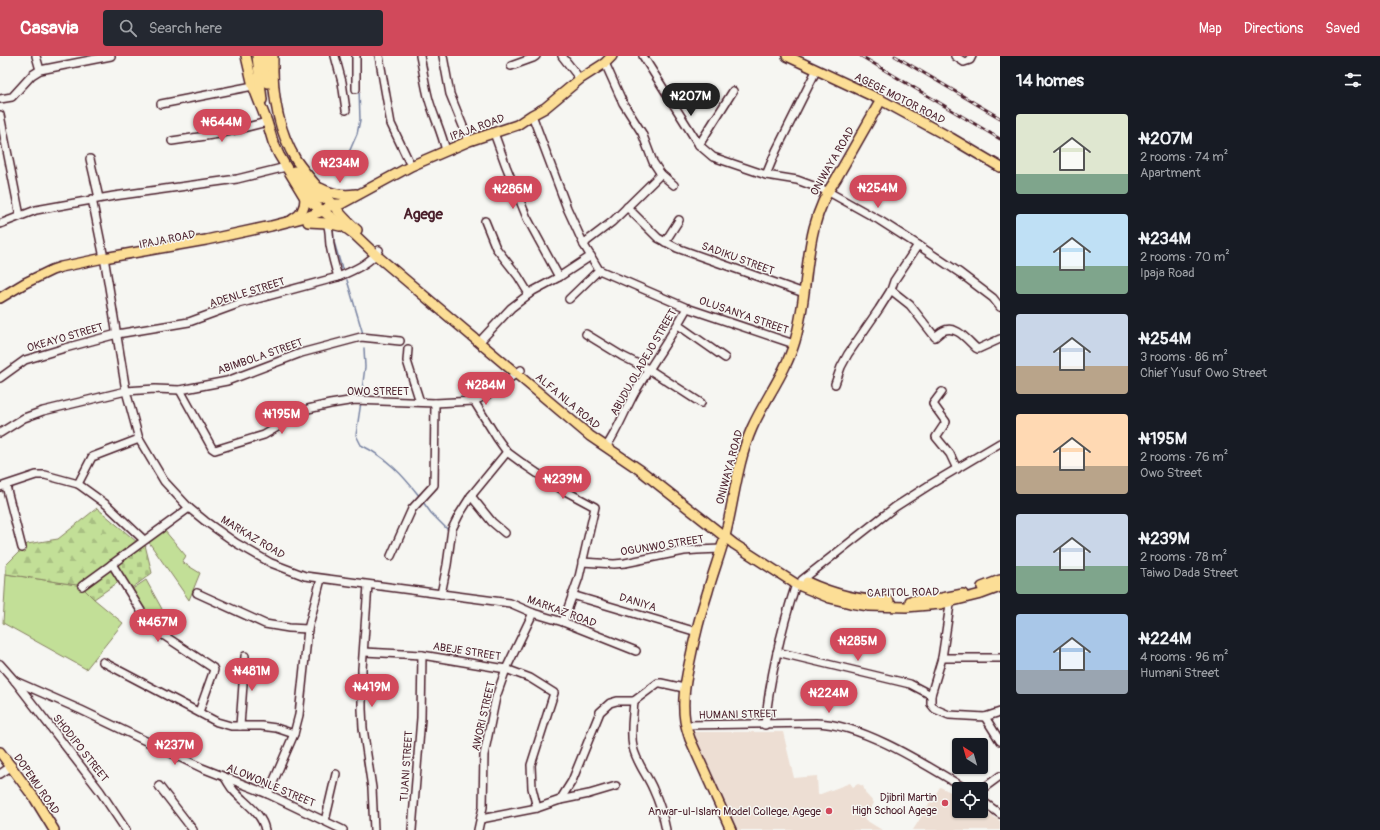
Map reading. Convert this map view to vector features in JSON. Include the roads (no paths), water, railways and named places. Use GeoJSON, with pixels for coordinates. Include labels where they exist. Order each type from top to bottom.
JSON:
{"type":"FeatureCollection","features":[{"type":"Feature","properties":{"kind":"main road"},"geometry":{"type":"LineString","coordinates":[[246,56],[253,86],[273,142],[305,198],[305,204],[300,214],[296,218],[285,222]]}},
{"type":"Feature","properties":{"kind":"main road"},"geometry":{"type":"LineString","coordinates":[[257,56],[265,118],[294,170],[310,191],[318,198],[321,199],[326,197]]}},
{"type":"Feature","properties":{"kind":"main road"},"geometry":{"type":"LineString","coordinates":[[265,56],[269,85],[277,111]]}},
{"type":"Feature","properties":{"kind":"main road"},"geometry":{"type":"LineString","coordinates":[[273,56],[274,91],[277,111]]}},
{"type":"Feature","properties":{"kind":"main road","name":"IPAJA ROAD"},"geometry":{"type":"LineString","coordinates":[[105,260],[214,243],[308,222],[326,216],[336,206],[411,166],[469,141],[517,125],[545,108],[580,79],[605,63],[612,56]]}},
{"type":"Feature","properties":{"kind":"main road","name":"AGEGE MOTOR ROAD"},"geometry":{"type":"LineString","coordinates":[[787,56],[816,71],[881,100],[951,138],[1000,167]]}},
{"type":"Feature","properties":{"kind":"main road","name":"ONIWAYA ROAD"},"geometry":{"type":"LineString","coordinates":[[731,830],[690,739],[686,725],[683,702],[684,688],[697,632],[725,534],[737,477],[752,428],[784,368],[794,344],[804,293],[813,227],[816,216],[827,191],[836,179],[881,100]]}},
{"type":"Feature","properties":{"kind":"main road","name":"ALFA NLA ROAD"},"geometry":{"type":"LineString","coordinates":[[277,111],[290,148],[296,159],[315,185],[336,206],[348,222],[378,252],[607,445],[725,534]]}},
{"type":"Feature","properties":{"kind":"main road"},"geometry":{"type":"LineString","coordinates":[[315,185],[334,194],[348,195],[363,192]]}},
{"type":"Feature","properties":{"kind":"main road","name":"ALFA NLA ROAD"},"geometry":{"type":"LineString","coordinates":[[305,198],[326,216],[378,252],[484,338],[518,371]]}},
{"type":"Feature","properties":{"kind":"main road"},"geometry":{"type":"LineString","coordinates":[[348,222],[348,209],[351,198]]}},
{"type":"Feature","properties":{"kind":"main road","name":"IPAJA ROAD"},"geometry":{"type":"LineString","coordinates":[[0,298],[52,270],[200,241],[285,222],[326,216]]}},
{"type":"Feature","properties":{"kind":"main road","name":"IPAJA ROAD"},"geometry":{"type":"LineString","coordinates":[[0,305],[26,285]]}},
{"type":"Feature","properties":{"kind":"main road","name":"CAPITOL ROAD"},"geometry":{"type":"LineString","coordinates":[[725,534],[734,544],[799,582],[830,598],[850,603],[869,606],[925,606],[981,594],[1000,587]]}},
{"type":"Feature","properties":{"kind":"main road","name":"CAPITOL ROAD"},"geometry":{"type":"LineString","coordinates":[[952,599],[1000,580]]}},
{"type":"Feature","properties":{"kind":"main road","name":"DOPEMU ROAD"},"geometry":{"type":"LineString","coordinates":[[0,752],[35,798],[54,830]]}},
{"type":"Feature","properties":{"kind":"street"},"geometry":{"type":"LineString","coordinates":[[36,56],[40,70]]}},
{"type":"Feature","properties":{"kind":"street"},"geometry":{"type":"LineString","coordinates":[[0,99],[12,97],[32,76],[40,70],[111,56]]}},
{"type":"Feature","properties":{"kind":"street"},"geometry":{"type":"LineString","coordinates":[[335,56],[342,82],[346,110]]}},
{"type":"Feature","properties":{"kind":"street"},"geometry":{"type":"LineString","coordinates":[[356,56],[356,89]]}},
{"type":"Feature","properties":{"kind":"street"},"geometry":{"type":"LineString","coordinates":[[379,56],[391,124],[411,166]]}},
{"type":"Feature","properties":{"kind":"street"},"geometry":{"type":"LineString","coordinates":[[420,56],[429,100],[436,123],[443,138],[446,151]]}},
{"type":"Feature","properties":{"kind":"street"},"geometry":{"type":"LineString","coordinates":[[443,56],[450,94],[469,141]]}},
{"type":"Feature","properties":{"kind":"street"},"geometry":{"type":"LineString","coordinates":[[511,66],[536,56]]}},
{"type":"Feature","properties":{"kind":"street"},"geometry":{"type":"LineString","coordinates":[[562,56],[580,79]]}},
{"type":"Feature","properties":{"kind":"street"},"geometry":{"type":"LineString","coordinates":[[643,56],[699,145],[713,157],[766,175],[797,180],[827,191],[879,220],[918,245],[993,298],[1000,307]]}},
{"type":"Feature","properties":{"kind":"street"},"geometry":{"type":"LineString","coordinates":[[954,56],[964,62],[970,60],[972,56]]}},
{"type":"Feature","properties":{"kind":"street"},"geometry":{"type":"LineString","coordinates":[[605,63],[623,103],[642,133],[653,162],[662,174],[674,185]]}},
{"type":"Feature","properties":{"kind":"street"},"geometry":{"type":"LineString","coordinates":[[766,175],[816,71]]}},
{"type":"Feature","properties":{"kind":"street"},"geometry":{"type":"LineString","coordinates":[[161,104],[253,86]]}},
{"type":"Feature","properties":{"kind":"street"},"geometry":{"type":"LineString","coordinates":[[699,145],[733,91]]}},
{"type":"Feature","properties":{"kind":"street"},"geometry":{"type":"LineString","coordinates":[[0,115],[4,155],[20,216]]}},
{"type":"Feature","properties":{"kind":"street"},"geometry":{"type":"LineString","coordinates":[[532,115],[567,208],[584,245],[595,266],[599,270],[569,299]]}},
{"type":"Feature","properties":{"kind":"street"},"geometry":{"type":"LineString","coordinates":[[172,141],[219,134],[265,118]]}},
{"type":"Feature","properties":{"kind":"street"},"geometry":{"type":"LineString","coordinates":[[494,133],[527,218],[559,277]]}},
{"type":"Feature","properties":{"kind":"street","name":"MARKAZ ROAD"},"geometry":{"type":"LineString","coordinates":[[90,159],[126,391],[139,439],[164,481],[189,508],[236,543],[271,563],[305,576],[497,600],[510,603],[563,622],[636,651]]}},
{"type":"Feature","properties":{"kind":"street"},"geometry":{"type":"LineString","coordinates":[[0,224],[36,210],[96,199],[237,179],[286,167]]}},
{"type":"Feature","properties":{"kind":"street"},"geometry":{"type":"LineString","coordinates":[[584,245],[612,222],[662,174]]}},
{"type":"Feature","properties":{"kind":"street","name":"SADIKU STREET"},"geometry":{"type":"LineString","coordinates":[[627,207],[658,238],[677,248],[804,293]]}},
{"type":"Feature","properties":{"kind":"street"},"geometry":{"type":"LineString","coordinates":[[326,216],[330,232],[332,259],[338,277]]}},
{"type":"Feature","properties":{"kind":"street"},"geometry":{"type":"LineString","coordinates":[[665,242],[678,220]]}},
{"type":"Feature","properties":{"kind":"street"},"geometry":{"type":"LineString","coordinates":[[484,221],[496,248],[530,294]]}},
{"type":"Feature","properties":{"kind":"street"},"geometry":{"type":"LineString","coordinates":[[835,384],[841,367],[848,354],[891,290],[894,281],[918,245]]}},
{"type":"Feature","properties":{"kind":"street","name":"ADENLE STREET"},"geometry":{"type":"LineString","coordinates":[[117,334],[189,322],[238,304],[338,277],[351,272],[378,252]]}},
{"type":"Feature","properties":{"kind":"street"},"geometry":{"type":"LineString","coordinates":[[484,338],[512,308],[530,294],[591,256]]}},
{"type":"Feature","properties":{"kind":"street","name":"OLUSANYA STREET"},"geometry":{"type":"LineString","coordinates":[[599,270],[687,308],[794,344]]}},
{"type":"Feature","properties":{"kind":"street"},"geometry":{"type":"LineString","coordinates":[[891,290],[910,305],[935,337],[942,331],[949,329],[953,330],[963,335],[976,348],[1000,339]]}},
{"type":"Feature","properties":{"kind":"street","name":"ABUDU OLADEJO STREET"},"geometry":{"type":"LineString","coordinates":[[607,445],[635,392],[678,325],[687,308]]}},
{"type":"Feature","properties":{"kind":"street"},"geometry":{"type":"LineString","coordinates":[[678,325],[725,358]]}},
{"type":"Feature","properties":{"kind":"street","name":"OKEAYO STREET"},"geometry":{"type":"LineString","coordinates":[[0,378],[25,360],[117,334]]}},
{"type":"Feature","properties":{"kind":"street"},"geometry":{"type":"LineString","coordinates":[[586,334],[622,356],[650,370],[701,403]]}},
{"type":"Feature","properties":{"kind":"street","name":"ABIMBOLA STREET"},"geometry":{"type":"LineString","coordinates":[[0,433],[24,418],[43,411],[126,391],[155,389],[180,390],[227,380],[301,353],[361,337],[400,341]]}},
{"type":"Feature","properties":{"kind":"street"},"geometry":{"type":"LineString","coordinates":[[408,349],[407,361],[420,402]]}},
{"type":"Feature","properties":{"kind":"street","name":"OWO STREET"},"geometry":{"type":"LineString","coordinates":[[180,390],[212,448],[215,450],[264,434],[308,409],[355,400],[435,403],[474,401],[487,395],[518,371]]}},
{"type":"Feature","properties":{"kind":"street"},"geometry":{"type":"LineString","coordinates":[[942,392],[932,404],[946,422],[936,437],[950,454],[957,469]]}},
{"type":"Feature","properties":{"kind":"street"},"geometry":{"type":"LineString","coordinates":[[474,401],[497,438],[508,452],[556,486],[594,506],[579,577],[563,622]]}},
{"type":"Feature","properties":{"kind":"street"},"geometry":{"type":"LineString","coordinates":[[391,556],[412,509],[434,485],[435,403]]}},
{"type":"Feature","properties":{"kind":"street"},"geometry":{"type":"LineString","coordinates":[[78,484],[92,457],[139,439]]}},
{"type":"Feature","properties":{"kind":"street"},"geometry":{"type":"LineString","coordinates":[[765,725],[777,652],[786,616],[799,582],[895,507],[1000,443]]}},
{"type":"Feature","properties":{"kind":"street"},"geometry":{"type":"LineString","coordinates":[[441,594],[452,529],[462,508],[470,496],[508,452]]}},
{"type":"Feature","properties":{"kind":"street"},"geometry":{"type":"LineString","coordinates":[[22,548],[3,487],[36,475],[45,475],[78,484],[107,505],[144,540]]}},
{"type":"Feature","properties":{"kind":"street"},"geometry":{"type":"LineString","coordinates":[[470,496],[492,522],[505,533]]}},
{"type":"Feature","properties":{"kind":"street"},"geometry":{"type":"LineString","coordinates":[[82,586],[189,508]]}},
{"type":"Feature","properties":{"kind":"street","name":"OGUNWO STREET"},"geometry":{"type":"LineString","coordinates":[[582,562],[624,563],[684,551],[721,549]]}},
{"type":"Feature","properties":{"kind":"street"},"geometry":{"type":"LineString","coordinates":[[112,564],[151,628],[213,668],[214,670],[199,712]]}},
{"type":"Feature","properties":{"kind":"street"},"geometry":{"type":"LineString","coordinates":[[268,794],[294,734],[299,715],[308,629],[322,579]]}},
{"type":"Feature","properties":{"kind":"street"},"geometry":{"type":"LineString","coordinates":[[368,585],[362,688],[363,728],[372,788],[374,830]]}},
{"type":"Feature","properties":{"kind":"street"},"geometry":{"type":"LineString","coordinates":[[197,593],[265,624],[289,628],[308,629]]}},
{"type":"Feature","properties":{"kind":"street","name":"DANIYA"},"geometry":{"type":"LineString","coordinates":[[572,595],[697,632]]}},
{"type":"Feature","properties":{"kind":"street"},"geometry":{"type":"LineString","coordinates":[[952,599],[942,658],[931,694],[933,706],[940,712],[949,715],[984,716],[1000,712]]}},
{"type":"Feature","properties":{"kind":"street","name":"AWORI STREET"},"geometry":{"type":"LineString","coordinates":[[478,830],[483,807],[484,755],[496,697],[506,669],[533,612]]}},
{"type":"Feature","properties":{"kind":"street","name":"ABEJE STREET"},"geometry":{"type":"LineString","coordinates":[[364,652],[422,655],[506,669],[530,678],[554,693],[531,765],[532,788],[538,808]]}},
{"type":"Feature","properties":{"kind":"street"},"geometry":{"type":"LineString","coordinates":[[777,652],[910,684],[931,694]]}},
{"type":"Feature","properties":{"kind":"street","name":"TIJANI STREET"},"geometry":{"type":"LineString","coordinates":[[412,830],[420,718],[422,655]]}},
{"type":"Feature","properties":{"kind":"street"},"geometry":{"type":"LineString","coordinates":[[240,726],[245,656]]}},
{"type":"Feature","properties":{"kind":"street"},"geometry":{"type":"LineString","coordinates":[[942,658],[1000,658]]}},
{"type":"Feature","properties":{"kind":"street"},"geometry":{"type":"LineString","coordinates":[[103,662],[217,722],[231,726],[261,726],[276,728],[294,734]]}},
{"type":"Feature","properties":{"kind":"street","name":"SHODIPO STREET"},"geometry":{"type":"LineString","coordinates":[[0,664],[15,681],[100,791],[126,830]]}},
{"type":"Feature","properties":{"kind":"street","name":"ALOWONLE STREET"},"geometry":{"type":"LineString","coordinates":[[15,681],[81,710],[225,778],[268,794],[343,830]]}},
{"type":"Feature","properties":{"kind":"street"},"geometry":{"type":"LineString","coordinates":[[560,800],[572,781],[600,712],[610,703],[617,701],[634,701],[661,682],[684,688]]}},
{"type":"Feature","properties":{"kind":"street"},"geometry":{"type":"LineString","coordinates":[[634,701],[632,721],[633,746],[636,756],[663,811],[666,830]]}},
{"type":"Feature","properties":{"kind":"street"},"geometry":{"type":"LineString","coordinates":[[984,716],[1000,741]]}},
{"type":"Feature","properties":{"kind":"street","name":"HUMANI STREET"},"geometry":{"type":"LineString","coordinates":[[686,725],[827,723],[843,727],[879,741],[954,782]]}},
{"type":"Feature","properties":{"kind":"street"},"geometry":{"type":"LineString","coordinates":[[0,774],[12,766]]}},
{"type":"Feature","properties":{"kind":"street"},"geometry":{"type":"LineString","coordinates":[[325,821],[336,774]]}},
{"type":"Feature","properties":{"kind":"street"},"geometry":{"type":"LineString","coordinates":[[988,785],[1000,776]]}},
{"type":"Feature","properties":{"kind":"street"},"geometry":{"type":"LineString","coordinates":[[225,778],[233,790],[260,818],[265,830]]}},
{"type":"Feature","properties":{"kind":"street"},"geometry":{"type":"LineString","coordinates":[[159,786],[193,830]]}},
{"type":"Feature","properties":{"kind":"street"},"geometry":{"type":"LineString","coordinates":[[481,819],[538,808],[560,800],[589,794],[616,786]]}},
{"type":"Feature","properties":{"kind":"street"},"geometry":{"type":"LineString","coordinates":[[988,805],[1000,814]]}},
{"type":"Feature","properties":{"kind":"waterway"},"geometry":{"type":"LineString","coordinates":[[340,173],[357,134],[360,120],[359,88]]}},
{"type":"Feature","properties":{"kind":"waterway"},"geometry":{"type":"LineString","coordinates":[[333,230],[334,242],[343,272]]}},
{"type":"Feature","properties":{"kind":"waterway"},"geometry":{"type":"LineString","coordinates":[[347,280],[363,334]]}},
{"type":"Feature","properties":{"kind":"waterway"},"geometry":{"type":"LineString","coordinates":[[361,398],[365,367],[364,348]]}},
{"type":"Feature","properties":{"kind":"waterway"},"geometry":{"type":"LineString","coordinates":[[361,402],[356,435],[361,445],[379,455],[394,467],[420,497]]}},
{"type":"Feature","properties":{"kind":"waterway"},"geometry":{"type":"LineString","coordinates":[[423,502],[431,513],[450,532]]}},
{"type":"Feature","properties":{"kind":"railway"},"geometry":{"type":"LineString","coordinates":[[861,56],[1000,139]]}},
{"type":"Feature","properties":{"kind":"railway"},"geometry":{"type":"LineString","coordinates":[[895,56],[1000,118]]}},
{"type":"Feature","properties":{"kind":"place","name":"Djibril Martin High School Agege"},"geometry":{"type":"Point","coordinates":[945,803]}},
{"type":"Feature","properties":{"kind":"place","name":"Anwar-ul-Islam Model College, Agege"},"geometry":{"type":"Point","coordinates":[829,811]}},
{"type":"Feature","properties":{"kind":"district","name":"Agege"},"geometry":{"type":"Point","coordinates":[423,214]}}]}
